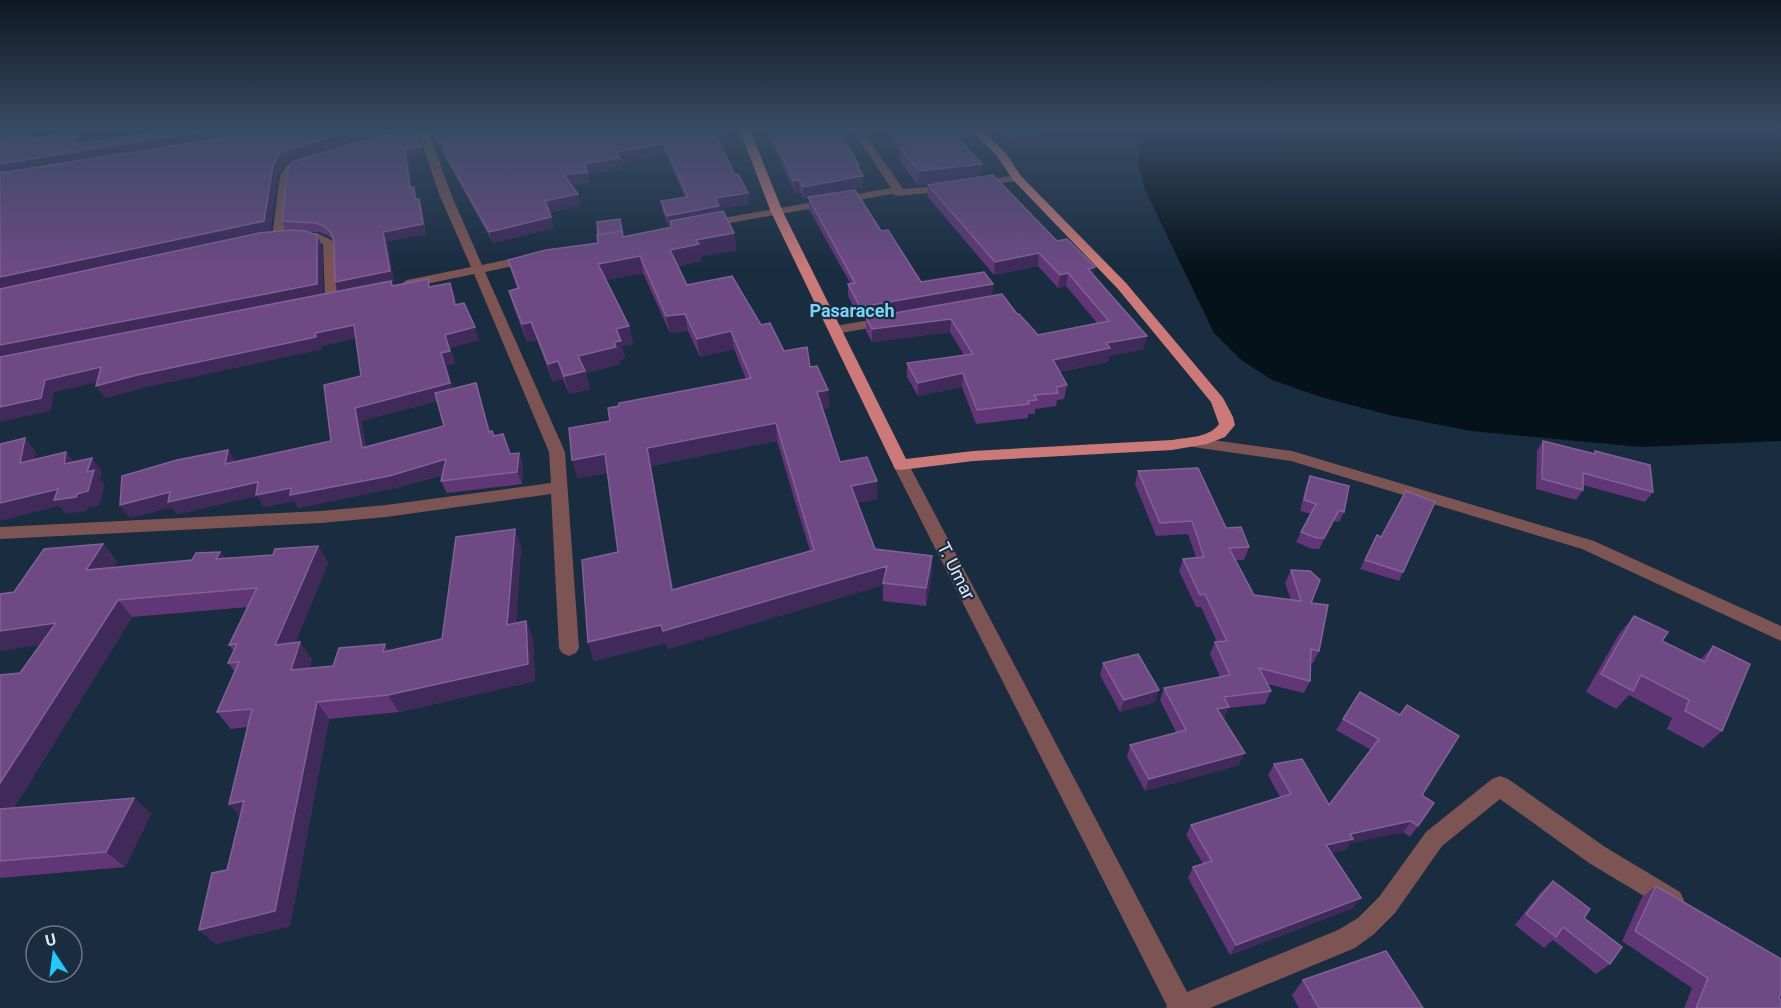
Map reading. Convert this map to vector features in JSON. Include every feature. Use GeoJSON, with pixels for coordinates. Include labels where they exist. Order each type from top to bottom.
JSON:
{"type":"FeatureCollection","features":[{"type":"Feature","properties":{"kind":"main road","name":"T. Umar"},"geometry":{"type":"LineString","coordinates":[[762,175],[777,212],[901,465]]}},
{"type":"Feature","properties":{"kind":"main road"},"geometry":{"type":"LineString","coordinates":[[901,465],[973,456],[1172,445],[1207,439],[1225,430],[1226,417],[1218,401],[1122,286],[1015,175]]}},
{"type":"Feature","properties":{"kind":"street"},"geometry":{"type":"LineString","coordinates":[[286,175],[272,238],[317,237],[328,241],[331,300]]}},
{"type":"Feature","properties":{"kind":"street"},"geometry":{"type":"LineString","coordinates":[[437,175],[557,452],[569,648]]}},
{"type":"Feature","properties":{"kind":"street"},"geometry":{"type":"LineString","coordinates":[[888,175],[898,190],[897,193],[1017,178]]}},
{"type":"Feature","properties":{"kind":"street"},"geometry":{"type":"LineString","coordinates":[[695,226],[777,212],[820,200],[898,190]]}},
{"type":"Feature","properties":{"kind":"street"},"geometry":{"type":"LineString","coordinates":[[399,286],[544,256]]}},
{"type":"Feature","properties":{"kind":"street"},"geometry":{"type":"LineString","coordinates":[[836,330],[904,318]]}},
{"type":"Feature","properties":{"kind":"street"},"geometry":{"type":"LineString","coordinates":[[1191,442],[1292,456],[1588,545],[1781,634]]}},
{"type":"Feature","properties":{"kind":"street","name":"T. Umar"},"geometry":{"type":"LineString","coordinates":[[901,465],[1180,1008]]}},
{"type":"Feature","properties":{"kind":"street"},"geometry":{"type":"LineString","coordinates":[[0,533],[321,517],[386,511],[559,487]]}},
{"type":"Feature","properties":{"kind":"street"},"geometry":{"type":"LineString","coordinates":[[1180,1008],[1346,939],[1366,926],[1387,905],[1434,839],[1500,786],[1597,855],[1689,910]]}},
{"type":"Feature","properties":{"kind":"shaded area"},"geometry":{"type":"Polygon","coordinates":[[[1141,175],[1781,175],[1781,441],[1641,447],[1471,431],[1389,415],[1321,397],[1272,380],[1240,359],[1214,333],[1145,190],[1141,175]]]}},
{"type":"Feature","properties":{"kind":"building"},"geometry":{"type":"Polygon","coordinates":[[[0,175],[271,175],[264,221],[0,277],[0,175]]]}},
{"type":"Feature","properties":{"kind":"building"},"geometry":{"type":"Polygon","coordinates":[[[287,175],[408,175],[410,188],[414,187],[415,199],[419,199],[423,224],[383,232],[390,271],[335,282],[334,242],[331,233],[324,226],[315,223],[282,221],[287,175]]]}},
{"type":"Feature","properties":{"kind":"building"},"geometry":{"type":"Polygon","coordinates":[[[457,175],[564,175],[578,194],[545,201],[551,217],[489,232],[457,175]]]}},
{"type":"Feature","properties":{"kind":"building"},"geometry":{"type":"Polygon","coordinates":[[[678,175],[739,175],[748,193],[715,198],[719,206],[667,216],[661,201],[688,197],[678,175]]]}},
{"type":"Feature","properties":{"kind":"building"},"geometry":{"type":"Polygon","coordinates":[[[791,175],[863,176],[803,187],[799,180],[794,181],[791,175]]]}},
{"type":"Feature","properties":{"kind":"building"},"geometry":{"type":"Polygon","coordinates":[[[993,175],[1057,241],[1067,239],[1095,267],[1088,269],[1147,336],[1106,343],[1110,348],[1053,360],[1067,385],[1056,387],[1058,393],[1034,395],[1037,400],[1028,401],[1029,404],[977,410],[963,373],[918,383],[907,363],[973,354],[951,319],[872,329],[866,318],[1002,294],[1017,314],[1038,335],[1109,321],[1068,273],[1060,275],[1039,253],[995,262],[928,185],[993,175]]]}},
{"type":"Feature","properties":{"kind":"building"},"geometry":{"type":"Polygon","coordinates":[[[855,190],[881,231],[888,230],[921,282],[984,272],[993,284],[860,307],[848,284],[855,283],[808,197],[855,190]]]}},
{"type":"Feature","properties":{"kind":"building"},"geometry":{"type":"Polygon","coordinates":[[[723,211],[734,233],[696,240],[699,244],[670,250],[687,285],[732,276],[761,325],[770,323],[784,351],[807,347],[810,367],[817,366],[828,390],[817,392],[840,462],[867,457],[877,481],[851,486],[875,549],[932,556],[926,588],[883,583],[887,566],[663,631],[661,625],[588,642],[582,560],[618,552],[605,454],[572,460],[569,428],[610,421],[608,408],[619,406],[619,403],[751,378],[731,331],[697,339],[685,314],[666,316],[640,256],[598,264],[629,326],[616,329],[621,341],[614,342],[616,347],[578,356],[585,371],[564,376],[558,361],[548,364],[531,322],[522,324],[509,291],[519,288],[508,260],[546,250],[598,243],[597,235],[622,230],[623,237],[672,227],[670,221],[723,211]],[[776,423],[647,448],[672,590],[814,550],[776,423]]]}},
{"type":"Feature","properties":{"kind":"building"},"geometry":{"type":"Polygon","coordinates":[[[620,219],[622,231],[598,235],[597,222],[620,219]]]}},
{"type":"Feature","properties":{"kind":"building"},"geometry":{"type":"Polygon","coordinates":[[[291,230],[317,235],[317,284],[0,345],[0,289],[259,233],[291,230]]]}},
{"type":"Feature","properties":{"kind":"building"},"geometry":{"type":"Polygon","coordinates":[[[428,279],[429,287],[450,283],[455,305],[464,303],[475,327],[445,335],[450,351],[441,353],[450,383],[355,408],[362,448],[444,426],[435,393],[476,383],[489,432],[492,431],[494,436],[503,434],[510,454],[519,453],[517,472],[441,481],[446,459],[389,476],[290,495],[291,488],[256,495],[258,482],[168,502],[170,492],[120,505],[122,476],[177,460],[228,450],[225,464],[331,441],[324,385],[361,376],[354,325],[315,333],[316,337],[137,375],[96,386],[101,367],[45,380],[41,398],[0,407],[0,357],[391,281],[392,286],[428,279]]]}},
{"type":"Feature","properties":{"kind":"building"},"geometry":{"type":"Polygon","coordinates":[[[25,438],[20,463],[66,452],[64,464],[92,458],[87,472],[94,470],[88,491],[77,494],[76,497],[54,500],[58,489],[0,503],[1,444],[25,438]]]}},
{"type":"Feature","properties":{"kind":"building"},"geometry":{"type":"Polygon","coordinates":[[[1543,441],[1650,465],[1653,492],[1583,473],[1583,490],[1542,479],[1543,441]]]}},
{"type":"Feature","properties":{"kind":"building"},"geometry":{"type":"Polygon","coordinates":[[[1198,468],[1226,528],[1241,527],[1249,547],[1229,548],[1254,595],[1301,601],[1291,570],[1310,571],[1320,580],[1311,603],[1328,605],[1319,651],[1311,649],[1310,681],[1259,668],[1271,691],[1224,697],[1229,707],[1217,709],[1245,753],[1149,779],[1130,745],[1186,730],[1164,688],[1230,675],[1215,642],[1227,641],[1205,594],[1200,595],[1183,559],[1204,557],[1192,521],[1160,523],[1138,471],[1198,468]]]}},
{"type":"Feature","properties":{"kind":"building"},"geometry":{"type":"Polygon","coordinates":[[[1310,476],[1349,486],[1344,512],[1339,510],[1324,538],[1301,532],[1316,504],[1304,500],[1310,476]]]}},
{"type":"Feature","properties":{"kind":"building"},"geometry":{"type":"Polygon","coordinates":[[[1406,491],[1435,502],[1403,572],[1365,560],[1377,535],[1381,537],[1406,491]]]}},
{"type":"Feature","properties":{"kind":"building"},"geometry":{"type":"Polygon","coordinates":[[[515,529],[507,625],[526,621],[528,664],[388,695],[317,702],[275,911],[199,930],[212,873],[227,870],[244,801],[229,804],[252,709],[217,712],[239,662],[228,663],[237,644],[229,645],[257,588],[118,600],[0,783],[0,675],[20,673],[56,623],[0,631],[0,594],[14,592],[44,549],[103,544],[86,570],[192,560],[196,553],[220,552],[216,559],[273,555],[275,549],[318,546],[275,645],[300,642],[291,670],[333,666],[339,648],[385,644],[383,652],[442,639],[456,537],[515,529]]]}},
{"type":"Feature","properties":{"kind":"building"},"geometry":{"type":"Polygon","coordinates":[[[1634,616],[1668,632],[1662,641],[1705,662],[1713,646],[1750,664],[1722,731],[1685,711],[1689,700],[1641,675],[1633,691],[1601,674],[1634,616]]]}},
{"type":"Feature","properties":{"kind":"building"},"geometry":{"type":"Polygon","coordinates":[[[1138,654],[1159,690],[1124,700],[1103,663],[1138,654]]]}},
{"type":"Feature","properties":{"kind":"building"},"geometry":{"type":"Polygon","coordinates":[[[1360,692],[1400,715],[1407,705],[1459,736],[1422,795],[1434,803],[1418,826],[1411,821],[1350,834],[1353,839],[1326,845],[1361,898],[1236,945],[1193,867],[1212,861],[1191,825],[1291,794],[1274,764],[1302,759],[1329,805],[1379,739],[1343,719],[1360,692]]]}},
{"type":"Feature","properties":{"kind":"building"},"geometry":{"type":"Polygon","coordinates":[[[134,798],[106,852],[0,861],[0,809],[134,798]]]}},
{"type":"Feature","properties":{"kind":"building"},"geometry":{"type":"Polygon","coordinates":[[[1553,881],[1590,909],[1584,918],[1622,947],[1610,964],[1563,927],[1556,937],[1526,914],[1553,881]]]}},
{"type":"Feature","properties":{"kind":"building"},"geometry":{"type":"Polygon","coordinates":[[[1656,886],[1781,959],[1779,998],[1781,1008],[1696,1008],[1708,978],[1635,931],[1656,886]]]}},
{"type":"Feature","properties":{"kind":"building"},"geometry":{"type":"Polygon","coordinates":[[[1386,951],[1423,1008],[1319,1008],[1303,980],[1386,951]]]}},
{"type":"Feature","properties":{"kind":"district","name":"Pasaraceh"},"geometry":{"type":"Point","coordinates":[852,311]}}]}
